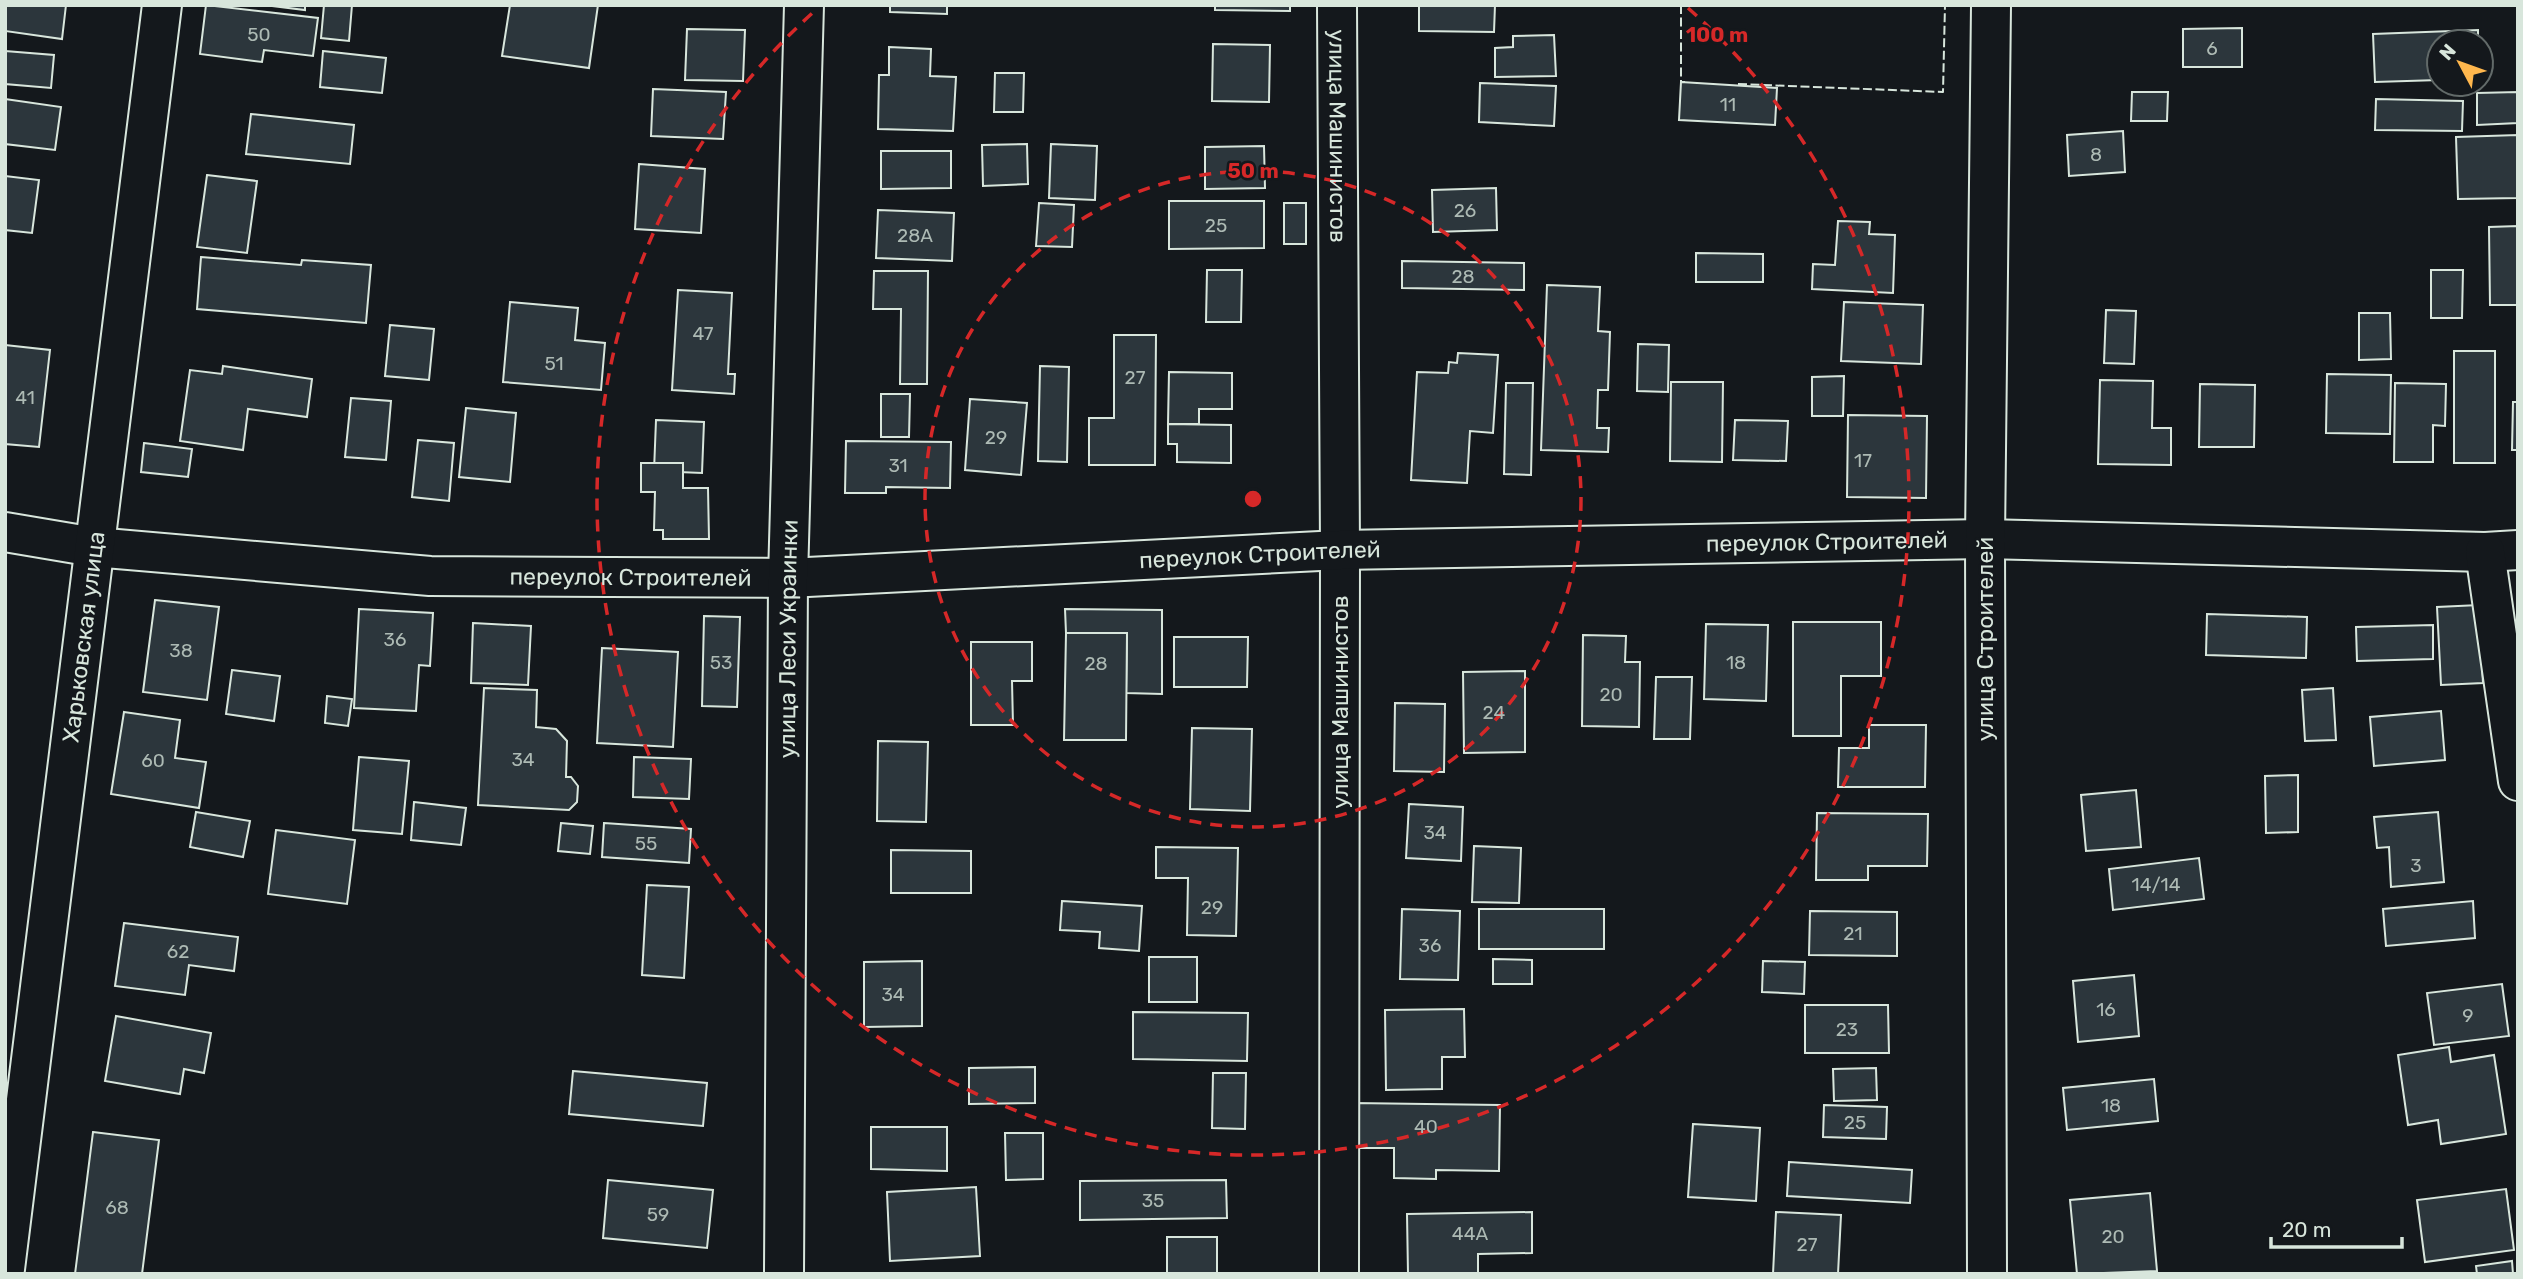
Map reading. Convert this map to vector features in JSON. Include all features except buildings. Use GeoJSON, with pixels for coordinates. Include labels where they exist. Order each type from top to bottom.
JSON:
{"type":"FeatureCollection","features":[{"type":"Feature","properties":{"kind":"street","name":"Харьковская улица"},"geometry":{"type":"LineString","coordinates":[[5,1269],[162,5]]}},
{"type":"Feature","properties":{"kind":"street","name":"улица Леси Украинки"},"geometry":{"type":"LineString","coordinates":[[784,1274],[788,578],[804,5]]}},
{"type":"Feature","properties":{"kind":"street","name":"улица Машинистов"},"geometry":{"type":"LineString","coordinates":[[1337,5],[1340,550],[1339,1274]]}},
{"type":"Feature","properties":{"kind":"street","name":"улица Строителей"},"geometry":{"type":"LineString","coordinates":[[1987,1274],[1985,539],[1991,5]]}},
{"type":"Feature","properties":{"kind":"street","name":"переулок Строителей"},"geometry":{"type":"LineString","coordinates":[[5,532],[94,547],[430,576],[788,578],[1340,550],[1985,539],[2501,551]]}},
{"type":"Feature","properties":{"kind":"street"},"geometry":{"type":"LineString","coordinates":[[2501,551],[2518,781]]}},
{"type":"Feature","properties":{"kind":"fence"},"geometry":{"type":"LineString","coordinates":[[1681,5],[1681,82],[1685,82]]}},
{"type":"Feature","properties":{"kind":"fence"},"geometry":{"type":"LineString","coordinates":[[1738,84],[1943,92],[1945,5]]}}]}
